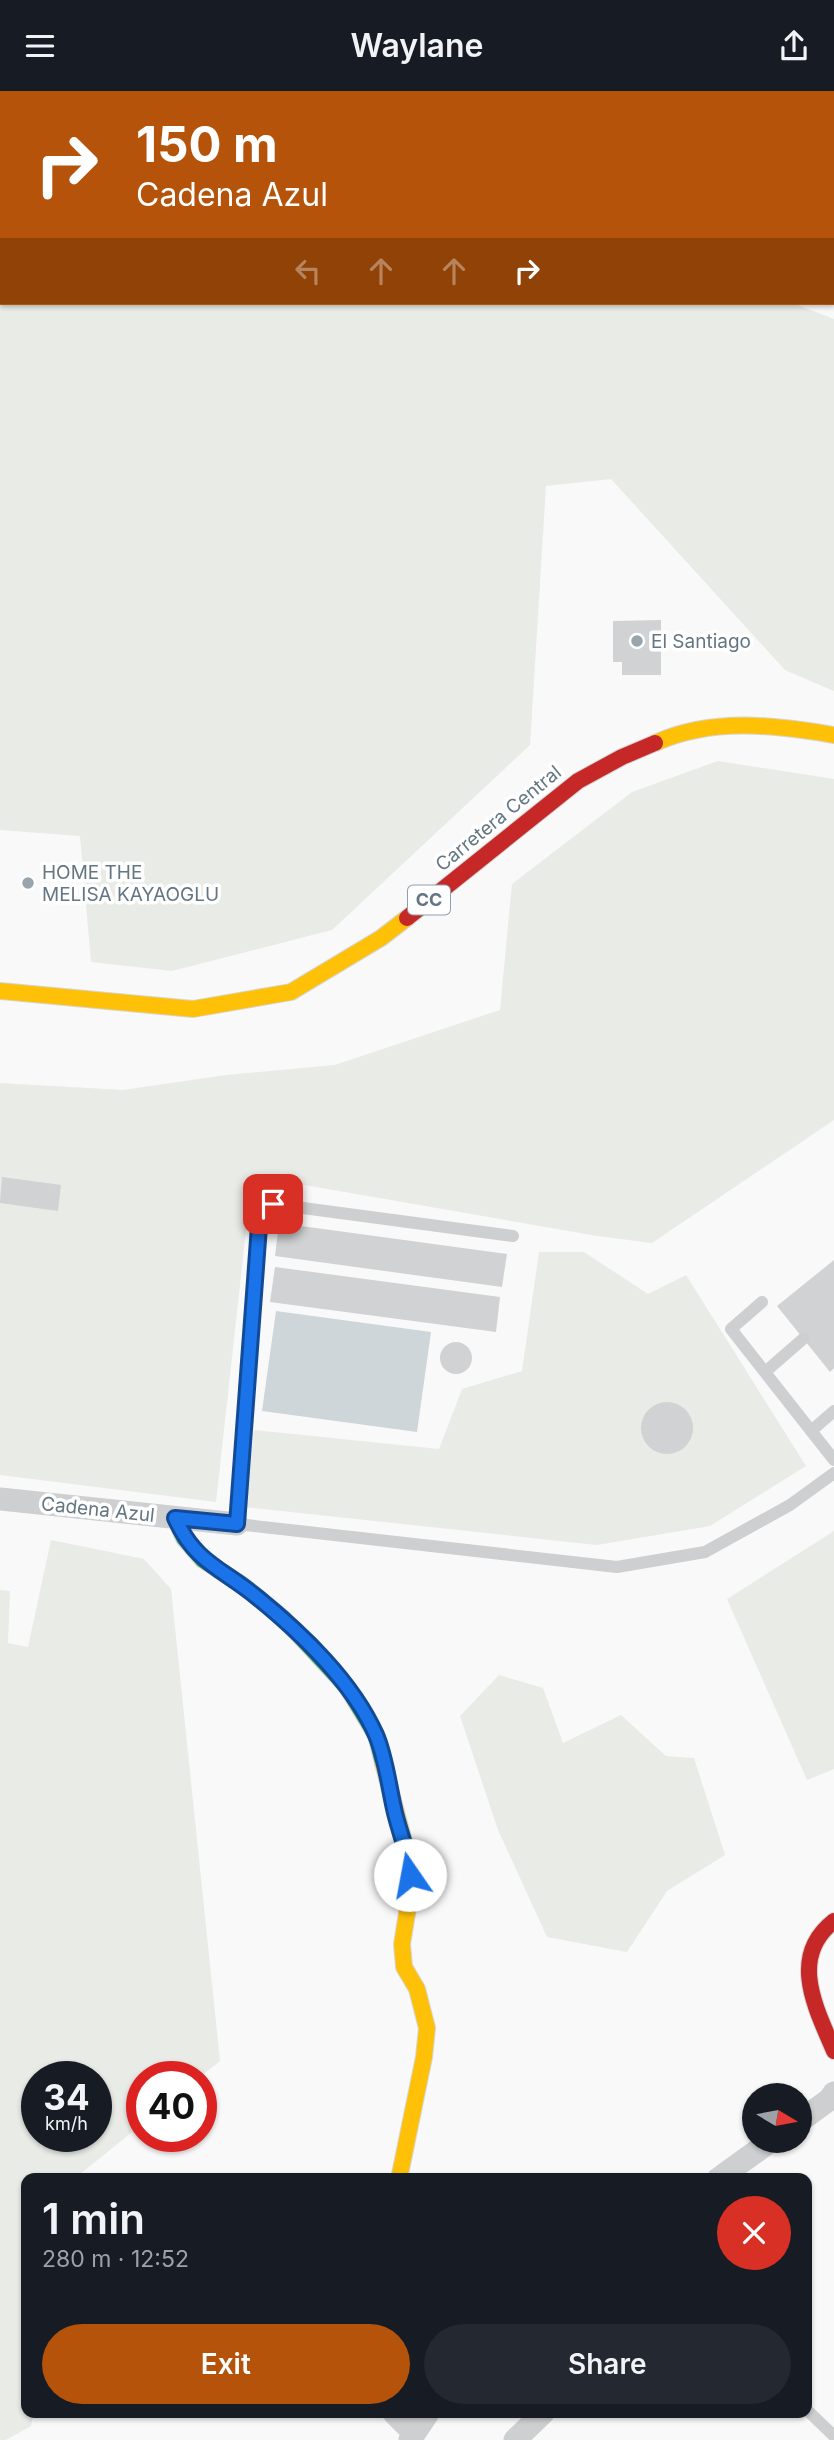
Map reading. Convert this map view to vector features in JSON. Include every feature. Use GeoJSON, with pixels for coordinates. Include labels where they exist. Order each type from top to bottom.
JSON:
{"type":"FeatureCollection","features":[{"type":"Feature","properties":{"kind":"main road","name":"Carretera Central"},"geometry":{"type":"LineString","coordinates":[[0,991],[193,1009],[291,992],[381,938],[578,781],[622,757],[663,739],[701,728],[735,725],[779,726],[834,735]]}},
{"type":"Feature","properties":{"kind":"main road"},"geometry":{"type":"LineString","coordinates":[[175,1518],[184,1538],[203,1560],[241,1584],[284,1619],[323,1659],[346,1686],[376,1735],[410,1860],[411,1889],[402,1944],[404,1967],[417,1989],[427,2028],[424,2057],[400,2173]]}},
{"type":"Feature","properties":{"kind":"main road"},"geometry":{"type":"LineString","coordinates":[[834,1921],[821,1931],[809,1962],[810,1993],[834,2051]]}},
{"type":"Feature","properties":{"kind":"street","name":"Cadena Azul"},"geometry":{"type":"LineString","coordinates":[[0,1499],[237,1524]]}},
{"type":"Feature","properties":{"kind":"street"},"geometry":{"type":"LineString","coordinates":[[812,2111],[832,2096]]}},
{"type":"Feature","properties":{"kind":"street"},"geometry":{"type":"LineString","coordinates":[[726,2173],[754,2153]]}},
{"type":"Feature","properties":{"kind":"street"},"geometry":{"type":"LineString","coordinates":[[398,2418],[412,2437],[425,2418]]}},
{"type":"Feature","properties":{"kind":"street"},"geometry":{"type":"LineString","coordinates":[[516,2440],[538,2418]]}},
{"type":"Feature","properties":{"kind":"lane"},"geometry":{"type":"LineString","coordinates":[[513,1236],[273,1204],[260,1213],[237,1524],[617,1567],[705,1552],[790,1505],[834,1473]]}},
{"type":"Feature","properties":{"kind":"lane"},"geometry":{"type":"LineString","coordinates":[[762,1302],[731,1329],[834,1460]]}},
{"type":"Feature","properties":{"kind":"lane"},"geometry":{"type":"LineString","coordinates":[[765,1372],[803,1339]]}},
{"type":"Feature","properties":{"kind":"lane"},"geometry":{"type":"LineString","coordinates":[[811,1431],[834,1412]]}},
{"type":"Feature","properties":{"kind":"lane"},"geometry":{"type":"LineString","coordinates":[[812,2415],[834,2436]]}},
{"type":"Feature","properties":{"kind":"shaded area"},"geometry":{"type":"Polygon","coordinates":[[[0,305],[797,305],[834,319],[834,691],[785,670],[611,479],[546,486],[530,745],[332,930],[172,971],[91,962],[80,836],[0,830],[0,305]]]}},
{"type":"Feature","properties":{"kind":"shaded area"},"geometry":{"type":"Polygon","coordinates":[[[718,761],[834,779],[834,1120],[652,1243],[597,1236],[252,1176],[216,1502],[0,1475],[0,1083],[123,1090],[226,1075],[335,1065],[500,1010],[512,884],[632,792],[718,761]]]}},
{"type":"Feature","properties":{"kind":"shaded area"},"geometry":{"type":"Polygon","coordinates":[[[539,1252],[584,1252],[648,1294],[686,1275],[806,1466],[710,1526],[597,1545],[245,1507],[254,1430],[439,1449],[462,1389],[522,1371],[539,1252]]]}},
{"type":"Feature","properties":{"kind":"shaded area"},"geometry":{"type":"Polygon","coordinates":[[[276,1311],[431,1332],[417,1432],[262,1411],[276,1311]]]}},
{"type":"Feature","properties":{"kind":"shaded area"},"geometry":{"type":"Polygon","coordinates":[[[834,1531],[834,1769],[807,1780],[727,1599],[834,1531]]]}},
{"type":"Feature","properties":{"kind":"shaded area"},"geometry":{"type":"Polygon","coordinates":[[[51,1540],[144,1559],[171,1589],[220,2061],[217,2063],[217,2061],[126,2061],[126,2137],[112,2148],[112,2061],[21,2061],[21,2152],[107,2152],[81,2173],[21,2173],[21,2418],[33,2418],[31,2426],[6,2440],[0,2440],[0,1590],[10,1591],[8,1643],[28,1647],[51,1540]]]}},
{"type":"Feature","properties":{"kind":"shaded area"},"geometry":{"type":"Polygon","coordinates":[[[499,1675],[543,1688],[563,1743],[621,1715],[666,1756],[694,1758],[725,1855],[667,1891],[627,1952],[547,1937],[498,1830],[460,1716],[499,1675]]]}},
{"type":"Feature","properties":{"kind":"building","name":"El Santiago"},"geometry":{"type":"Polygon","coordinates":[[[661,620],[661,675],[622,675],[622,662],[613,662],[613,621],[661,620]]]}},
{"type":"Feature","properties":{"kind":"building"},"geometry":{"type":"Polygon","coordinates":[[[2,1177],[61,1185],[58,1211],[0,1203],[2,1177]]]}},
{"type":"Feature","properties":{"kind":"building"},"geometry":{"type":"Polygon","coordinates":[[[279,1223],[507,1254],[502,1287],[275,1256],[279,1223]]]}},
{"type":"Feature","properties":{"kind":"building"},"geometry":{"type":"Polygon","coordinates":[[[834,1260],[834,1368],[830,1372],[777,1306],[834,1260]]]}},
{"type":"Feature","properties":{"kind":"building"},"geometry":{"type":"Polygon","coordinates":[[[275,1267],[500,1297],[496,1332],[270,1302],[275,1267]]]}},
{"type":"Feature","properties":{"kind":"building"},"geometry":{"type":"Polygon","coordinates":[[[456,1342],[467,1347],[472,1358],[467,1369],[456,1374],[445,1369],[440,1358],[445,1347],[456,1342]]]}},
{"type":"Feature","properties":{"kind":"building"},"geometry":{"type":"Polygon","coordinates":[[[667,1402],[677,1404],[685,1410],[691,1418],[691,1438],[685,1446],[677,1452],[667,1454],[657,1452],[649,1446],[643,1438],[641,1428],[643,1418],[649,1410],[657,1404],[667,1402]]]}},
{"type":"Feature","properties":{"kind":"traffic: fast"},"geometry":{"type":"LineString","coordinates":[[175,1518],[184,1538],[203,1560],[241,1584],[284,1619],[347,1687],[376,1735],[383,1763]]}},
{"type":"Feature","properties":{"kind":"traffic: slow"},"geometry":{"type":"LineString","coordinates":[[655,743],[699,729],[721,726],[766,726],[834,735]]}},
{"type":"Feature","properties":{"kind":"traffic: slow"},"geometry":{"type":"LineString","coordinates":[[0,991],[193,1009],[291,992],[381,938],[407,918]]}},
{"type":"Feature","properties":{"kind":"traffic: slow"},"geometry":{"type":"LineString","coordinates":[[383,1763],[409,1860],[411,1889],[402,1944],[404,1967],[417,1989],[427,2028],[424,2057],[400,2173]]}},
{"type":"Feature","properties":{"kind":"traffic: jam"},"geometry":{"type":"LineString","coordinates":[[407,918],[578,781],[655,743]]}},
{"type":"Feature","properties":{"kind":"traffic: jam"},"geometry":{"type":"LineString","coordinates":[[834,1921],[820,1935],[812,1950],[809,1967],[814,2000],[834,2051]]}},
{"type":"Feature","properties":{"kind":"place","name":"El Santiago"},"geometry":{"type":"Point","coordinates":[637,641]}},
{"type":"Feature","properties":{"kind":"place","name":"HOME THE MELISA KAYAOGLU"},"geometry":{"type":"Point","coordinates":[28,883]}},
{"type":"Feature","properties":{"kind":"route"},"geometry":{"type":"LineString","coordinates":[[273,1204],[260,1213],[237,1524],[175,1518],[184,1538],[203,1560],[241,1584],[284,1619],[346,1686],[376,1735],[410,1860],[410,1875]]}}]}
